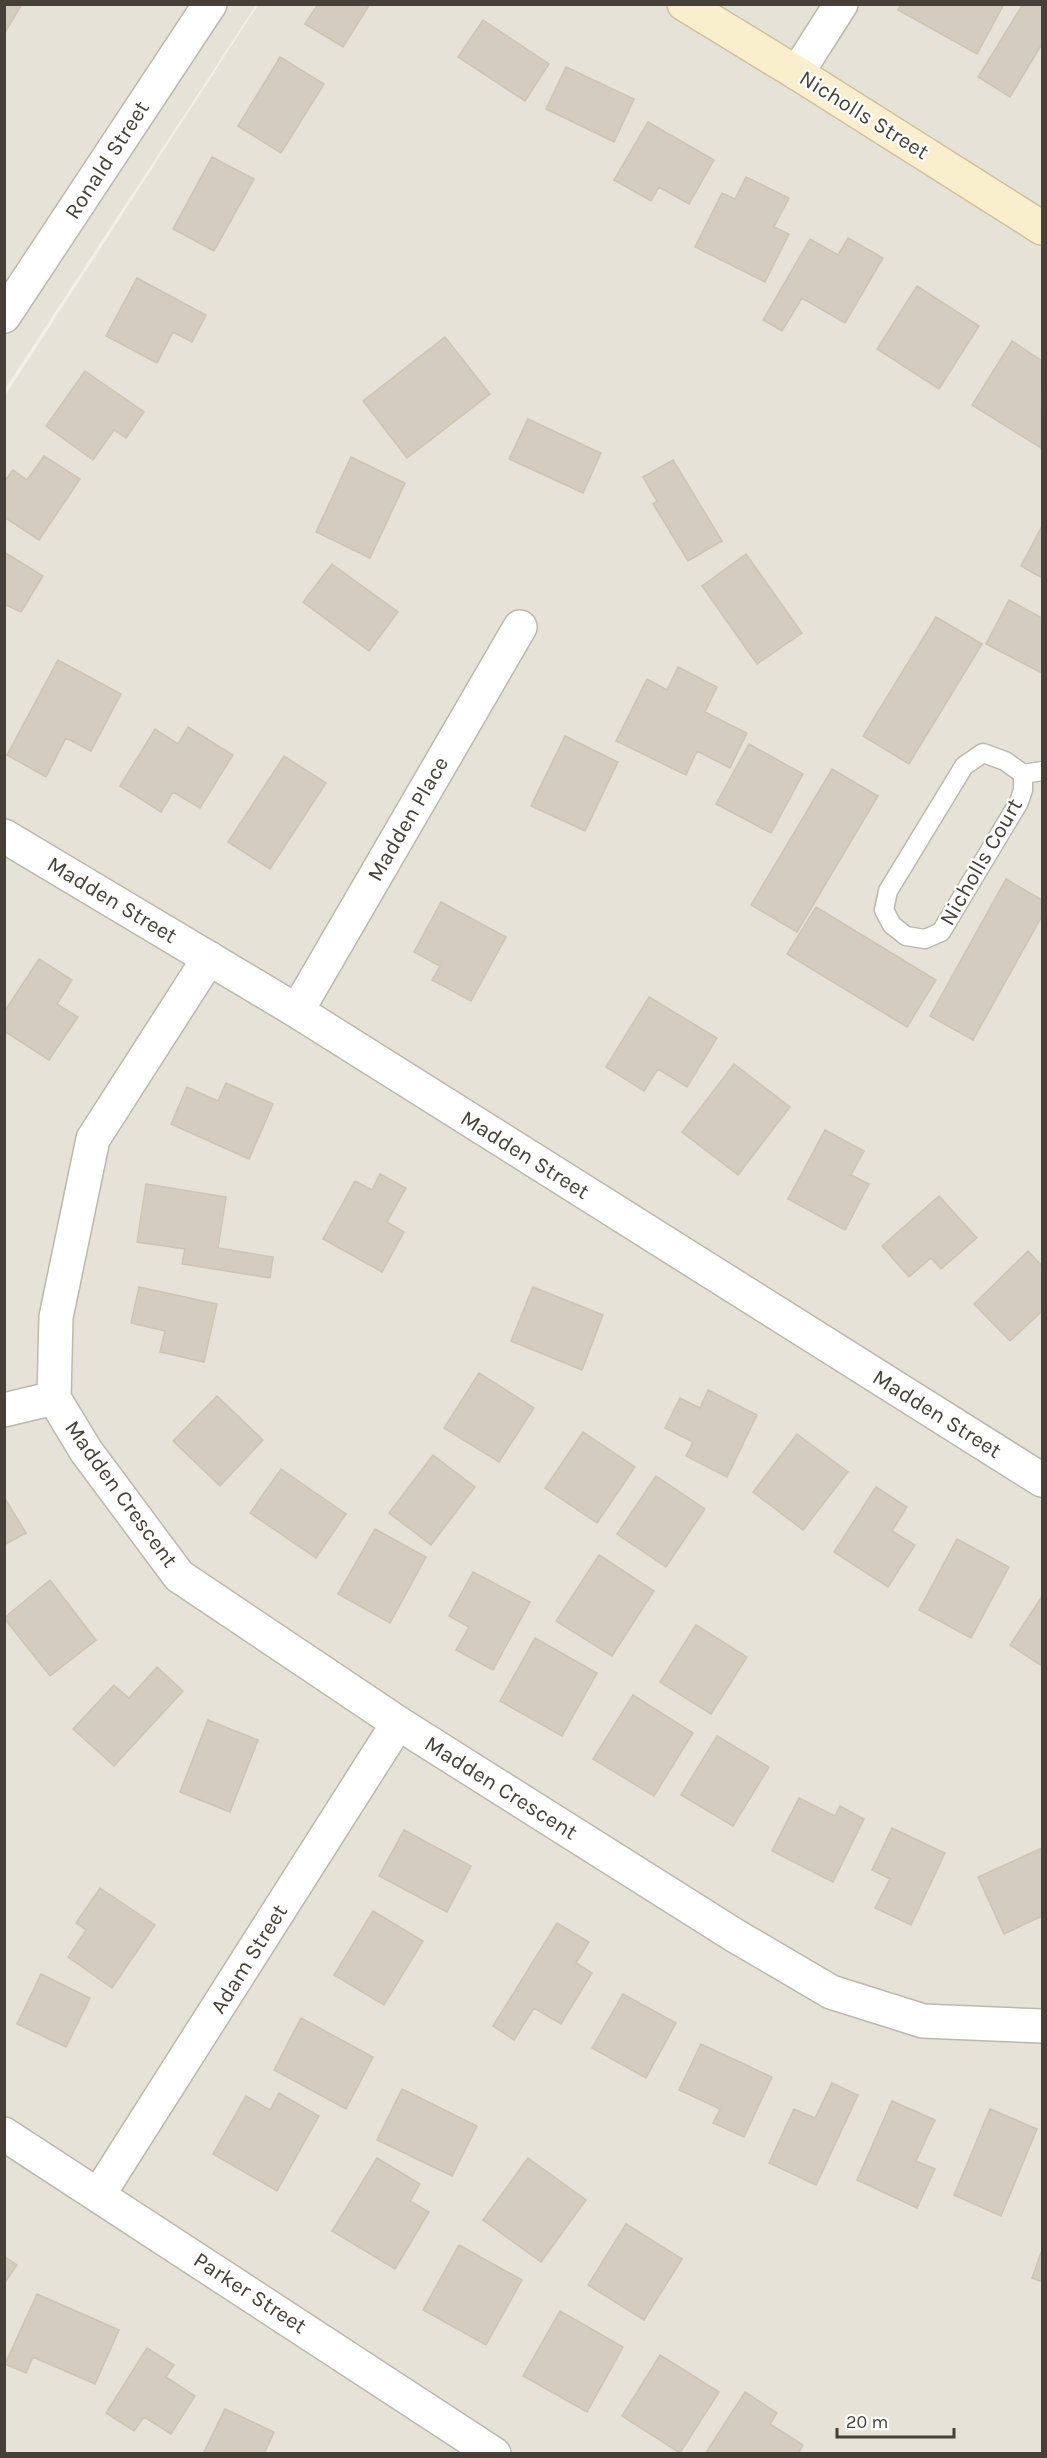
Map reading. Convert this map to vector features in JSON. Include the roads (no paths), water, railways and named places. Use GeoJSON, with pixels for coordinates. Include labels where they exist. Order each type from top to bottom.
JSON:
{"type":"FeatureCollection","features":[{"type":"Feature","properties":{"kind":"street","name":"Ronald Street"},"geometry":{"type":"LineString","coordinates":[[4,316],[210,4]]}},
{"type":"Feature","properties":{"kind":"street","name":"Nicholls Street"},"geometry":{"type":"LineString","coordinates":[[684,4],[1042,228]]}},
{"type":"Feature","properties":{"kind":"street"},"geometry":{"type":"LineString","coordinates":[[797,73],[841,4]]}},
{"type":"Feature","properties":{"kind":"street","name":"Madden Place"},"geometry":{"type":"LineString","coordinates":[[297,1011],[520,627]]}},
{"type":"Feature","properties":{"kind":"street","name":"Madden Street"},"geometry":{"type":"LineString","coordinates":[[4,836],[297,1011],[1041,1477]]}},
{"type":"Feature","properties":{"kind":"street","name":"Madden Crescent"},"geometry":{"type":"LineString","coordinates":[[209,958],[93,1139],[56,1317],[54,1398],[86,1451],[180,1576],[398,1723],[724,1929],[831,1992],[923,2021],[1042,2026]]}},
{"type":"Feature","properties":{"kind":"street","name":"Madden Crescent"},"geometry":{"type":"LineString","coordinates":[[4,1410],[54,1398]]}},
{"type":"Feature","properties":{"kind":"street","name":"Adam Street"},"geometry":{"type":"LineString","coordinates":[[99,2194],[398,1723]]}},
{"type":"Feature","properties":{"kind":"street","name":"Parker Street"},"geometry":{"type":"LineString","coordinates":[[4,2134],[494,2454]]}},
{"type":"Feature","properties":{"kind":"lane","name":"Nicholls Court"},"geometry":{"type":"LineString","coordinates":[[1023,774],[1023,790],[1019,802],[941,932],[925,939],[906,936],[892,925],[884,910],[888,891],[964,766],[983,753],[1005,761],[1023,774],[1042,771]]}}]}
